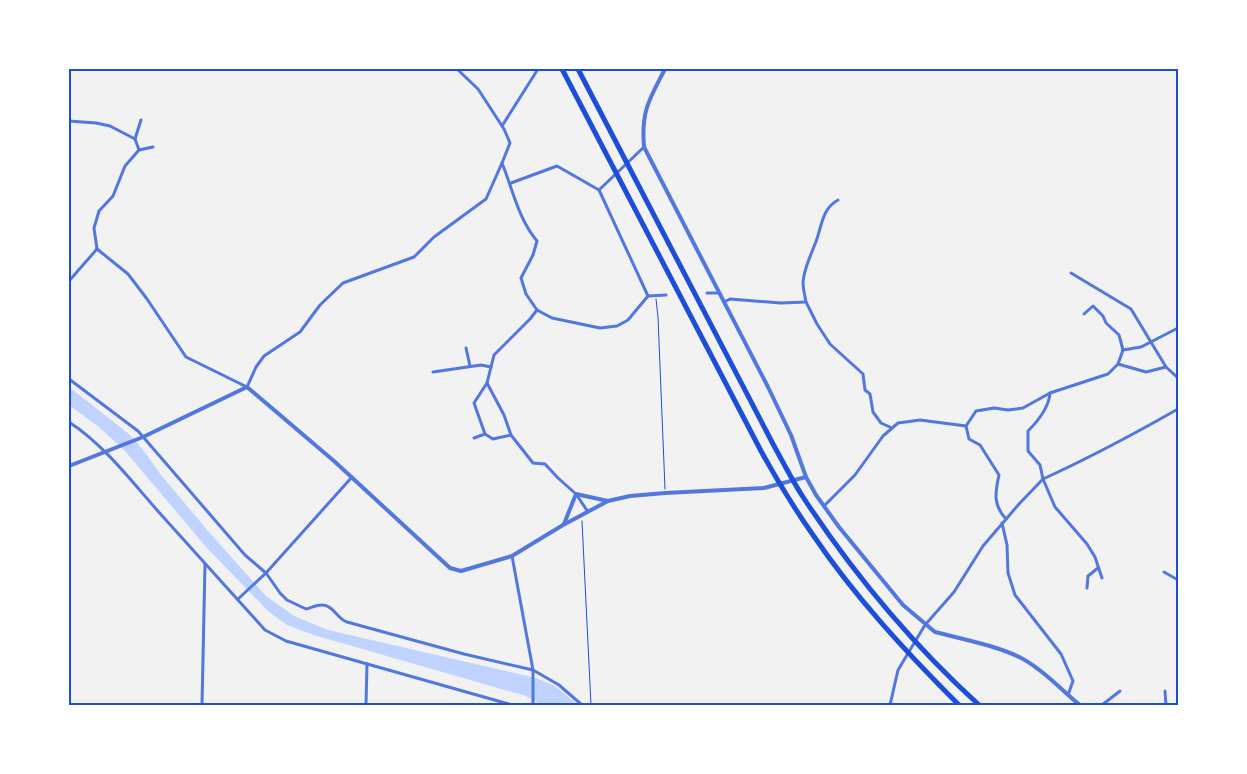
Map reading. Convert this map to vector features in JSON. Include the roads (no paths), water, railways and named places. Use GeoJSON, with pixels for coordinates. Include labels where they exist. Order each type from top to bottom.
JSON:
{"type":"FeatureCollection","features":[{"type":"Feature","properties":{"kind":"highway"},"geometry":{"type":"LineString","coordinates":[[562,69],[760,451],[814,537],[883,625],[916,662],[959,705]]}},
{"type":"Feature","properties":{"kind":"highway"},"geometry":{"type":"LineString","coordinates":[[578,69],[773,444],[803,496],[858,573],[888,610],[979,705]]}},
{"type":"Feature","properties":{"kind":"street"},"geometry":{"type":"LineString","coordinates":[[69,466],[141,438],[247,387],[256,367],[264,356],[300,332],[320,305],[343,283],[414,257],[434,237],[486,199],[510,143],[502,126],[478,89],[457,69]]}},
{"type":"Feature","properties":{"kind":"street"},"geometry":{"type":"LineString","coordinates":[[502,126],[538,69]]}},
{"type":"Feature","properties":{"kind":"street"},"geometry":{"type":"LineString","coordinates":[[665,69],[644,114],[642,129],[644,147],[791,435],[806,477],[824,506],[903,605],[925,625],[935,632],[1010,653],[1024,659],[1080,705]]}},
{"type":"Feature","properties":{"kind":"street"},"geometry":{"type":"LineString","coordinates":[[139,150],[135,139],[141,120]]}},
{"type":"Feature","properties":{"kind":"street"},"geometry":{"type":"LineString","coordinates":[[69,121],[110,126],[135,139]]}},
{"type":"Feature","properties":{"kind":"street"},"geometry":{"type":"LineString","coordinates":[[153,147],[139,150],[125,166],[113,196],[99,211],[94,228],[97,249],[128,274],[186,357],[247,387],[352,477],[450,568],[461,571],[512,556],[563,525],[608,501],[630,496],[665,493],[764,488],[806,477]]}},
{"type":"Feature","properties":{"kind":"street"},"geometry":{"type":"LineString","coordinates":[[599,190],[644,147]]}},
{"type":"Feature","properties":{"kind":"street"},"geometry":{"type":"LineString","coordinates":[[502,163],[511,183],[522,219],[537,241],[533,255],[521,278],[526,294],[537,310],[552,318],[600,328],[617,326],[628,320],[648,296],[666,295]]}},
{"type":"Feature","properties":{"kind":"street"},"geometry":{"type":"LineString","coordinates":[[511,183],[557,166],[599,190],[648,296]]}},
{"type":"Feature","properties":{"kind":"street"},"geometry":{"type":"LineString","coordinates":[[838,200],[826,212],[806,267],[803,283],[806,302],[830,344],[863,374],[866,390],[870,394],[873,412],[881,423],[892,428]]}},
{"type":"Feature","properties":{"kind":"street"},"geometry":{"type":"LineString","coordinates":[[69,281],[97,249]]}},
{"type":"Feature","properties":{"kind":"street"},"geometry":{"type":"LineString","coordinates":[[1071,273],[1131,309],[1166,367],[1178,378]]}},
{"type":"Feature","properties":{"kind":"street"},"geometry":{"type":"LineString","coordinates":[[707,293],[719,293]]}},
{"type":"Feature","properties":{"kind":"street"},"geometry":{"type":"LineString","coordinates":[[724,302],[730,298],[781,303],[806,302]]}},
{"type":"Feature","properties":{"kind":"street"},"geometry":{"type":"LineString","coordinates":[[1006,519],[998,510],[996,491],[999,476],[980,445],[969,439],[966,426],[976,411],[994,408],[1008,410],[1023,408],[1050,393],[1108,374],[1118,364],[1123,350],[1119,335],[1106,323],[1103,316],[1094,306],[1084,314]]}},
{"type":"Feature","properties":{"kind":"street"},"geometry":{"type":"LineString","coordinates":[[511,435],[493,439],[485,434],[474,403],[487,383],[494,356],[537,310]]}},
{"type":"Feature","properties":{"kind":"street"},"geometry":{"type":"LineString","coordinates":[[1123,350],[1141,347],[1178,328]]}},
{"type":"Feature","properties":{"kind":"street"},"geometry":{"type":"LineString","coordinates":[[466,348],[470,366]]}},
{"type":"Feature","properties":{"kind":"street"},"geometry":{"type":"LineString","coordinates":[[1118,364],[1146,372],[1166,367]]}},
{"type":"Feature","properties":{"kind":"street"},"geometry":{"type":"LineString","coordinates":[[433,372],[481,365],[491,367]]}},
{"type":"Feature","properties":{"kind":"street"},"geometry":{"type":"LineString","coordinates":[[69,379],[122,418],[287,600],[306,609],[325,605],[332,609],[342,621],[464,654],[533,670],[559,686],[582,705]]}},
{"type":"Feature","properties":{"kind":"street"},"geometry":{"type":"LineString","coordinates":[[487,383],[504,415],[511,435],[533,463],[545,464],[576,494],[588,512]]}},
{"type":"Feature","properties":{"kind":"street"},"geometry":{"type":"LineString","coordinates":[[1050,393],[1049,401],[1036,424],[1028,431],[1028,451],[1040,465],[1043,479],[1055,507],[1086,544],[1102,578]]}},
{"type":"Feature","properties":{"kind":"street"},"geometry":{"type":"LineString","coordinates":[[890,705],[898,670],[925,625],[954,592],[983,546],[1043,479],[1112,446],[1178,409]]}},
{"type":"Feature","properties":{"kind":"street"},"geometry":{"type":"LineString","coordinates":[[824,506],[854,475],[883,436],[898,423],[920,420],[966,426]]}},
{"type":"Feature","properties":{"kind":"street"},"geometry":{"type":"LineString","coordinates":[[69,422],[98,444],[120,466],[204,563],[265,630],[274,636],[512,705]]}},
{"type":"Feature","properties":{"kind":"street"},"geometry":{"type":"LineString","coordinates":[[474,438],[485,434]]}},
{"type":"Feature","properties":{"kind":"street"},"geometry":{"type":"LineString","coordinates":[[238,600],[265,574],[352,477]]}},
{"type":"Feature","properties":{"kind":"street"},"geometry":{"type":"LineString","coordinates":[[576,494],[608,501]]}},
{"type":"Feature","properties":{"kind":"street"},"geometry":{"type":"LineString","coordinates":[[563,525],[576,494]]}},
{"type":"Feature","properties":{"kind":"street"},"geometry":{"type":"LineString","coordinates":[[1002,524],[1007,545],[1008,573],[1015,595],[1061,654],[1072,681],[1068,695]]}},
{"type":"Feature","properties":{"kind":"street"},"geometry":{"type":"LineString","coordinates":[[512,556],[533,670],[533,705]]}},
{"type":"Feature","properties":{"kind":"street"},"geometry":{"type":"LineString","coordinates":[[202,705],[204,563]]}},
{"type":"Feature","properties":{"kind":"street"},"geometry":{"type":"LineString","coordinates":[[1087,588],[1088,576],[1098,568]]}},
{"type":"Feature","properties":{"kind":"street"},"geometry":{"type":"LineString","coordinates":[[1164,572],[1178,580]]}},
{"type":"Feature","properties":{"kind":"street"},"geometry":{"type":"LineString","coordinates":[[366,705],[367,664]]}},
{"type":"Feature","properties":{"kind":"street"},"geometry":{"type":"LineString","coordinates":[[1102,705],[1120,691]]}},
{"type":"Feature","properties":{"kind":"street"},"geometry":{"type":"LineString","coordinates":[[1165,691],[1166,705]]}},
{"type":"Feature","properties":{"kind":"water"},"geometry":{"type":"Polygon","coordinates":[[[69,387],[129,434],[209,532],[266,596],[294,616],[328,630],[536,678],[555,686],[578,705],[542,705],[526,696],[314,635],[287,625],[268,611],[206,547],[125,451],[99,427],[69,405],[69,387]]]}}]}
